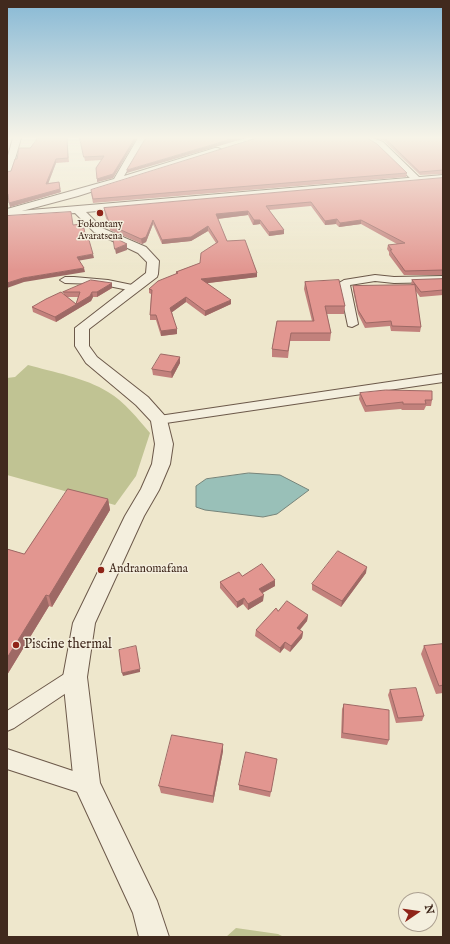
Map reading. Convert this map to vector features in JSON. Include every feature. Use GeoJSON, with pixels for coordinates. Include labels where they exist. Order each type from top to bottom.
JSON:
{"type":"FeatureCollection","features":[{"type":"Feature","properties":{"kind":"street"},"geometry":{"type":"LineString","coordinates":[[7,213],[112,182]]}},
{"type":"Feature","properties":{"kind":"street"},"geometry":{"type":"LineString","coordinates":[[7,213],[392,182]]}},
{"type":"Feature","properties":{"kind":"street"},"geometry":{"type":"LineString","coordinates":[[75,194],[80,212],[98,230],[142,250],[153,261],[152,274],[82,328],[82,346],[91,360],[142,401],[158,420],[164,444],[161,464],[84,623],[75,677],[86,785],[147,911],[154,937]]}},
{"type":"Feature","properties":{"kind":"street"},"geometry":{"type":"LineString","coordinates":[[352,324],[344,283],[375,278],[394,280],[443,279]]}},
{"type":"Feature","properties":{"kind":"street"},"geometry":{"type":"LineString","coordinates":[[65,280],[115,283],[133,288]]}},
{"type":"Feature","properties":{"kind":"street"},"geometry":{"type":"LineString","coordinates":[[158,420],[443,378]]}},
{"type":"Feature","properties":{"kind":"street"},"geometry":{"type":"LineString","coordinates":[[7,722],[75,677]]}},
{"type":"Feature","properties":{"kind":"street"},"geometry":{"type":"LineString","coordinates":[[7,759],[86,785]]}},
{"type":"Feature","properties":{"kind":"green space"},"geometry":{"type":"Polygon","coordinates":[[[28,365],[69,376],[99,387],[125,405],[150,433],[136,476],[115,505],[7,475],[7,378],[15,377],[28,365]]]}},
{"type":"Feature","properties":{"kind":"green space"},"geometry":{"type":"Polygon","coordinates":[[[236,928],[278,934],[284,937],[226,937],[236,928]]]}},
{"type":"Feature","properties":{"kind":"water"},"geometry":{"type":"Polygon","coordinates":[[[249,473],[280,475],[309,490],[277,514],[263,517],[205,510],[196,507],[196,486],[206,479],[249,473]]]}},
{"type":"Feature","properties":{"kind":"building"},"geometry":{"type":"Polygon","coordinates":[[[7,182],[47,182],[46,184],[59,182],[60,189],[9,203],[7,182]]]}},
{"type":"Feature","properties":{"kind":"building"},"geometry":{"type":"Polygon","coordinates":[[[116,182],[298,182],[93,199],[91,190],[116,182]]]}},
{"type":"Feature","properties":{"kind":"building"},"geometry":{"type":"Polygon","coordinates":[[[397,182],[443,182],[443,270],[405,271],[388,245],[405,243],[361,220],[340,223],[337,219],[325,221],[311,202],[266,206],[284,230],[269,232],[260,220],[254,220],[248,211],[216,214],[227,241],[245,240],[257,273],[201,279],[231,300],[205,311],[186,297],[170,308],[177,329],[161,331],[156,315],[150,315],[152,290],[149,289],[158,281],[200,263],[201,253],[218,242],[208,226],[191,237],[162,240],[153,220],[146,237],[141,239],[110,225],[104,208],[397,182]]]}},
{"type":"Feature","properties":{"kind":"building"},"geometry":{"type":"Polygon","coordinates":[[[71,212],[73,225],[80,224],[81,228],[84,228],[85,234],[87,233],[93,254],[77,257],[84,268],[23,278],[7,283],[7,216],[71,212]]]}},
{"type":"Feature","properties":{"kind":"building"},"geometry":{"type":"Polygon","coordinates":[[[113,237],[127,244],[115,249],[113,237]]]}},
{"type":"Feature","properties":{"kind":"building"},"geometry":{"type":"Polygon","coordinates":[[[443,279],[443,290],[421,292],[412,280],[443,279]]]}},
{"type":"Feature","properties":{"kind":"building"},"geometry":{"type":"Polygon","coordinates":[[[91,280],[112,283],[97,292],[92,292],[90,296],[55,317],[32,307],[61,292],[76,304],[80,292],[63,292],[91,280]]]}},
{"type":"Feature","properties":{"kind":"building"},"geometry":{"type":"Polygon","coordinates":[[[339,280],[345,306],[325,306],[331,333],[291,333],[288,351],[272,349],[277,321],[314,321],[305,282],[339,280]]]}},
{"type":"Feature","properties":{"kind":"building"},"geometry":{"type":"Polygon","coordinates":[[[415,285],[421,327],[392,326],[391,321],[366,323],[358,310],[353,286],[415,285]]]}},
{"type":"Feature","properties":{"kind":"building"},"geometry":{"type":"Polygon","coordinates":[[[161,354],[180,357],[171,372],[152,369],[161,354]]]}},
{"type":"Feature","properties":{"kind":"building"},"geometry":{"type":"Polygon","coordinates":[[[386,390],[432,391],[432,400],[425,400],[426,404],[403,404],[403,402],[366,406],[360,393],[386,390]]]}},
{"type":"Feature","properties":{"kind":"building"},"geometry":{"type":"Polygon","coordinates":[[[68,489],[108,499],[49,596],[46,595],[7,658],[7,549],[24,554],[68,489]]]}},
{"type":"Feature","properties":{"kind":"building"},"geometry":{"type":"Polygon","coordinates":[[[338,551],[367,567],[342,601],[312,584],[338,551]]]}},
{"type":"Feature","properties":{"kind":"building"},"geometry":{"type":"Polygon","coordinates":[[[262,564],[275,580],[259,589],[264,595],[248,604],[244,598],[237,602],[220,582],[239,572],[242,576],[262,564]]]}},
{"type":"Feature","properties":{"kind":"building"},"geometry":{"type":"Polygon","coordinates":[[[287,601],[308,615],[297,628],[303,632],[291,646],[285,642],[280,648],[256,630],[276,608],[278,611],[287,601]]]}},
{"type":"Feature","properties":{"kind":"building"},"geometry":{"type":"Polygon","coordinates":[[[443,644],[443,685],[439,686],[424,646],[443,644]]]}},
{"type":"Feature","properties":{"kind":"building"},"geometry":{"type":"Polygon","coordinates":[[[136,646],[140,669],[122,673],[119,650],[136,646]]]}},
{"type":"Feature","properties":{"kind":"building"},"geometry":{"type":"Polygon","coordinates":[[[416,688],[424,716],[398,718],[390,690],[416,688]]]}},
{"type":"Feature","properties":{"kind":"building"},"geometry":{"type":"Polygon","coordinates":[[[344,704],[389,710],[389,740],[343,733],[344,704]]]}},
{"type":"Feature","properties":{"kind":"building"},"geometry":{"type":"Polygon","coordinates":[[[172,735],[223,744],[213,796],[159,786],[172,735]]]}},
{"type":"Feature","properties":{"kind":"building"},"geometry":{"type":"Polygon","coordinates":[[[246,752],[277,759],[271,792],[239,785],[246,752]]]}},
{"type":"Feature","properties":{"kind":"place","name":"Fokontany Avaratsena"},"geometry":{"type":"Point","coordinates":[100,213]}},
{"type":"Feature","properties":{"kind":"place","name":"Andranomafana"},"geometry":{"type":"Point","coordinates":[101,570]}},
{"type":"Feature","properties":{"kind":"place","name":"Piscine thermal"},"geometry":{"type":"Point","coordinates":[16,645]}}]}
